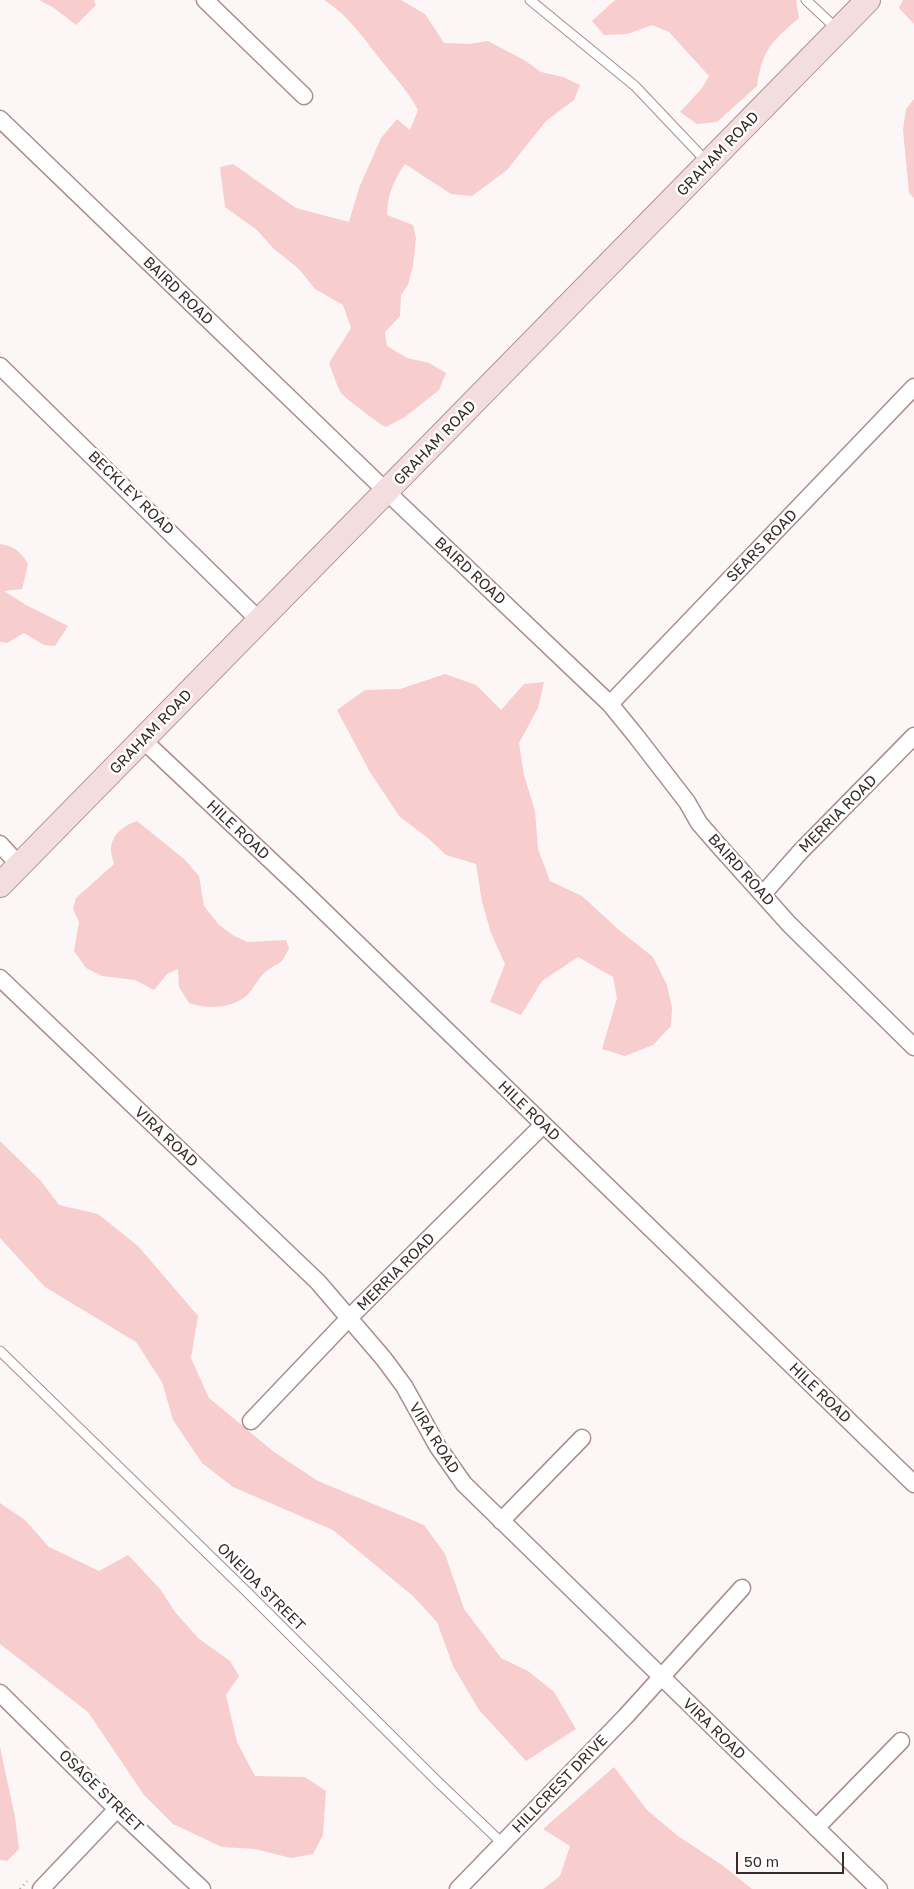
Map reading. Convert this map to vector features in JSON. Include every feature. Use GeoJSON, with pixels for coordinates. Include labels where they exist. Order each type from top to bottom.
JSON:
{"type":"FeatureCollection","features":[{"type":"Feature","properties":{"kind":"main road","name":"GRAHAM ROAD"},"geometry":{"type":"LineString","coordinates":[[0,885],[868,0]]}},
{"type":"Feature","properties":{"kind":"street"},"geometry":{"type":"LineString","coordinates":[[205,0],[304,96]]}},
{"type":"Feature","properties":{"kind":"street","name":"BAIRD ROAD"},"geometry":{"type":"LineString","coordinates":[[0,119],[610,704],[686,802],[699,823],[789,924],[914,1047]]}},
{"type":"Feature","properties":{"kind":"street","name":"BECKLEY ROAD"},"geometry":{"type":"LineString","coordinates":[[0,366],[260,621]]}},
{"type":"Feature","properties":{"kind":"street","name":"SEARS ROAD"},"geometry":{"type":"LineString","coordinates":[[610,704],[914,388]]}},
{"type":"Feature","properties":{"kind":"street","name":"MERRIA ROAD"},"geometry":{"type":"LineString","coordinates":[[763,894],[800,852],[914,736]]}},
{"type":"Feature","properties":{"kind":"street","name":"HILE ROAD"},"geometry":{"type":"LineString","coordinates":[[143,740],[302,890],[914,1484]]}},
{"type":"Feature","properties":{"kind":"street"},"geometry":{"type":"LineString","coordinates":[[0,844],[19,865]]}},
{"type":"Feature","properties":{"kind":"street","name":"VIRA ROAD"},"geometry":{"type":"LineString","coordinates":[[0,978],[318,1282],[350,1318],[404,1386],[450,1466],[464,1484],[879,1889]]}},
{"type":"Feature","properties":{"kind":"street","name":"MERRIA ROAD"},"geometry":{"type":"LineString","coordinates":[[251,1421],[350,1318],[543,1125]]}},
{"type":"Feature","properties":{"kind":"street"},"geometry":{"type":"LineString","coordinates":[[501,1521],[582,1438]]}},
{"type":"Feature","properties":{"kind":"street","name":"HILLCREST DRIVE"},"geometry":{"type":"LineString","coordinates":[[458,1889],[626,1716],[742,1588]]}},
{"type":"Feature","properties":{"kind":"street","name":"OSAGE STREET"},"geometry":{"type":"LineString","coordinates":[[0,1692],[202,1889]]}},
{"type":"Feature","properties":{"kind":"street"},"geometry":{"type":"LineString","coordinates":[[816,1828],[901,1741]]}},
{"type":"Feature","properties":{"kind":"street"},"geometry":{"type":"LineString","coordinates":[[41,1889],[118,1809]]}},
{"type":"Feature","properties":{"kind":"lane"},"geometry":{"type":"LineString","coordinates":[[530,0],[635,86],[708,164]]}},
{"type":"Feature","properties":{"kind":"lane"},"geometry":{"type":"LineString","coordinates":[[806,0],[838,31]]}},
{"type":"Feature","properties":{"kind":"lane","name":"ONEIDA STREET"},"geometry":{"type":"LineString","coordinates":[[0,1351],[502,1843]]}},
{"type":"Feature","properties":{"kind":"shaded area"},"geometry":{"type":"Polygon","coordinates":[[[39,0],[94,0],[96,5],[76,25],[54,8],[39,0]]]}},
{"type":"Feature","properties":{"kind":"shaded area"},"geometry":{"type":"Polygon","coordinates":[[[324,0],[401,0],[425,14],[444,43],[470,44],[488,41],[524,60],[541,72],[563,77],[580,85],[574,100],[546,121],[507,170],[472,196],[451,194],[405,164],[398,176],[390,194],[387,215],[413,225],[416,238],[413,266],[408,285],[401,295],[400,316],[385,332],[387,346],[407,358],[429,363],[446,373],[439,390],[405,417],[386,427],[362,411],[341,393],[329,363],[351,328],[343,305],[315,289],[299,269],[273,248],[257,230],[225,207],[220,167],[233,164],[296,208],[349,222],[359,188],[381,138],[397,119],[410,130],[418,110],[410,96],[354,26],[324,0]]]}},
{"type":"Feature","properties":{"kind":"shaded area"},"geometry":{"type":"Polygon","coordinates":[[[615,0],[796,0],[799,18],[775,40],[765,55],[757,86],[717,122],[697,124],[680,112],[702,88],[709,76],[669,32],[652,25],[627,34],[604,35],[592,21],[615,0]]]}},
{"type":"Feature","properties":{"kind":"shaded area"},"geometry":{"type":"Polygon","coordinates":[[[903,0],[914,0],[914,24],[899,8],[903,0]]]}},
{"type":"Feature","properties":{"kind":"shaded area"},"geometry":{"type":"Polygon","coordinates":[[[914,99],[914,198],[909,193],[903,130],[906,109],[914,99]]]}},
{"type":"Feature","properties":{"kind":"shaded area"},"geometry":{"type":"Polygon","coordinates":[[[0,544],[17,550],[28,564],[22,589],[4,591],[26,605],[68,626],[55,646],[44,645],[24,633],[7,643],[0,642],[0,544]]]}},
{"type":"Feature","properties":{"kind":"shaded area"},"geometry":{"type":"Polygon","coordinates":[[[445,674],[476,685],[501,710],[524,684],[544,682],[538,708],[519,743],[524,775],[535,811],[538,849],[550,881],[582,896],[619,930],[653,957],[667,985],[672,1008],[671,1026],[653,1045],[625,1056],[602,1049],[617,998],[613,977],[578,957],[542,981],[521,1015],[490,1002],[505,964],[491,933],[482,902],[476,864],[446,855],[399,816],[370,772],[337,710],[365,690],[400,689],[445,674]]]}},
{"type":"Feature","properties":{"kind":"shaded area"},"geometry":{"type":"Polygon","coordinates":[[[137,821],[184,859],[199,876],[204,906],[219,925],[234,936],[248,942],[286,940],[289,948],[283,959],[265,972],[248,994],[239,1001],[218,1007],[189,1003],[179,987],[178,969],[167,974],[154,990],[135,980],[102,976],[86,968],[74,951],[79,922],[73,909],[76,898],[114,864],[111,849],[114,838],[124,827],[137,821]]]}},
{"type":"Feature","properties":{"kind":"shaded area"},"geometry":{"type":"Polygon","coordinates":[[[0,1141],[41,1181],[59,1205],[98,1214],[138,1246],[198,1316],[191,1358],[209,1398],[274,1452],[318,1481],[424,1525],[445,1554],[464,1609],[501,1658],[528,1671],[554,1692],[576,1729],[526,1761],[479,1710],[453,1666],[437,1622],[413,1596],[333,1530],[233,1487],[202,1463],[173,1420],[162,1382],[136,1342],[45,1287],[0,1238],[0,1141]]]}},
{"type":"Feature","properties":{"kind":"shaded area"},"geometry":{"type":"Polygon","coordinates":[[[0,1503],[25,1520],[49,1547],[99,1571],[128,1555],[160,1589],[175,1612],[198,1638],[230,1661],[239,1676],[226,1695],[237,1742],[255,1776],[305,1777],[326,1791],[323,1835],[313,1854],[291,1858],[255,1849],[222,1847],[173,1824],[144,1795],[88,1712],[0,1644],[0,1503]]]}},
{"type":"Feature","properties":{"kind":"shaded area"},"geometry":{"type":"Polygon","coordinates":[[[0,1747],[15,1817],[19,1849],[7,1861],[0,1860],[0,1747]]]}},
{"type":"Feature","properties":{"kind":"shaded area"},"geometry":{"type":"Polygon","coordinates":[[[614,1767],[647,1810],[678,1836],[722,1865],[752,1889],[543,1889],[560,1876],[570,1846],[543,1829],[614,1767]]]}}]}
